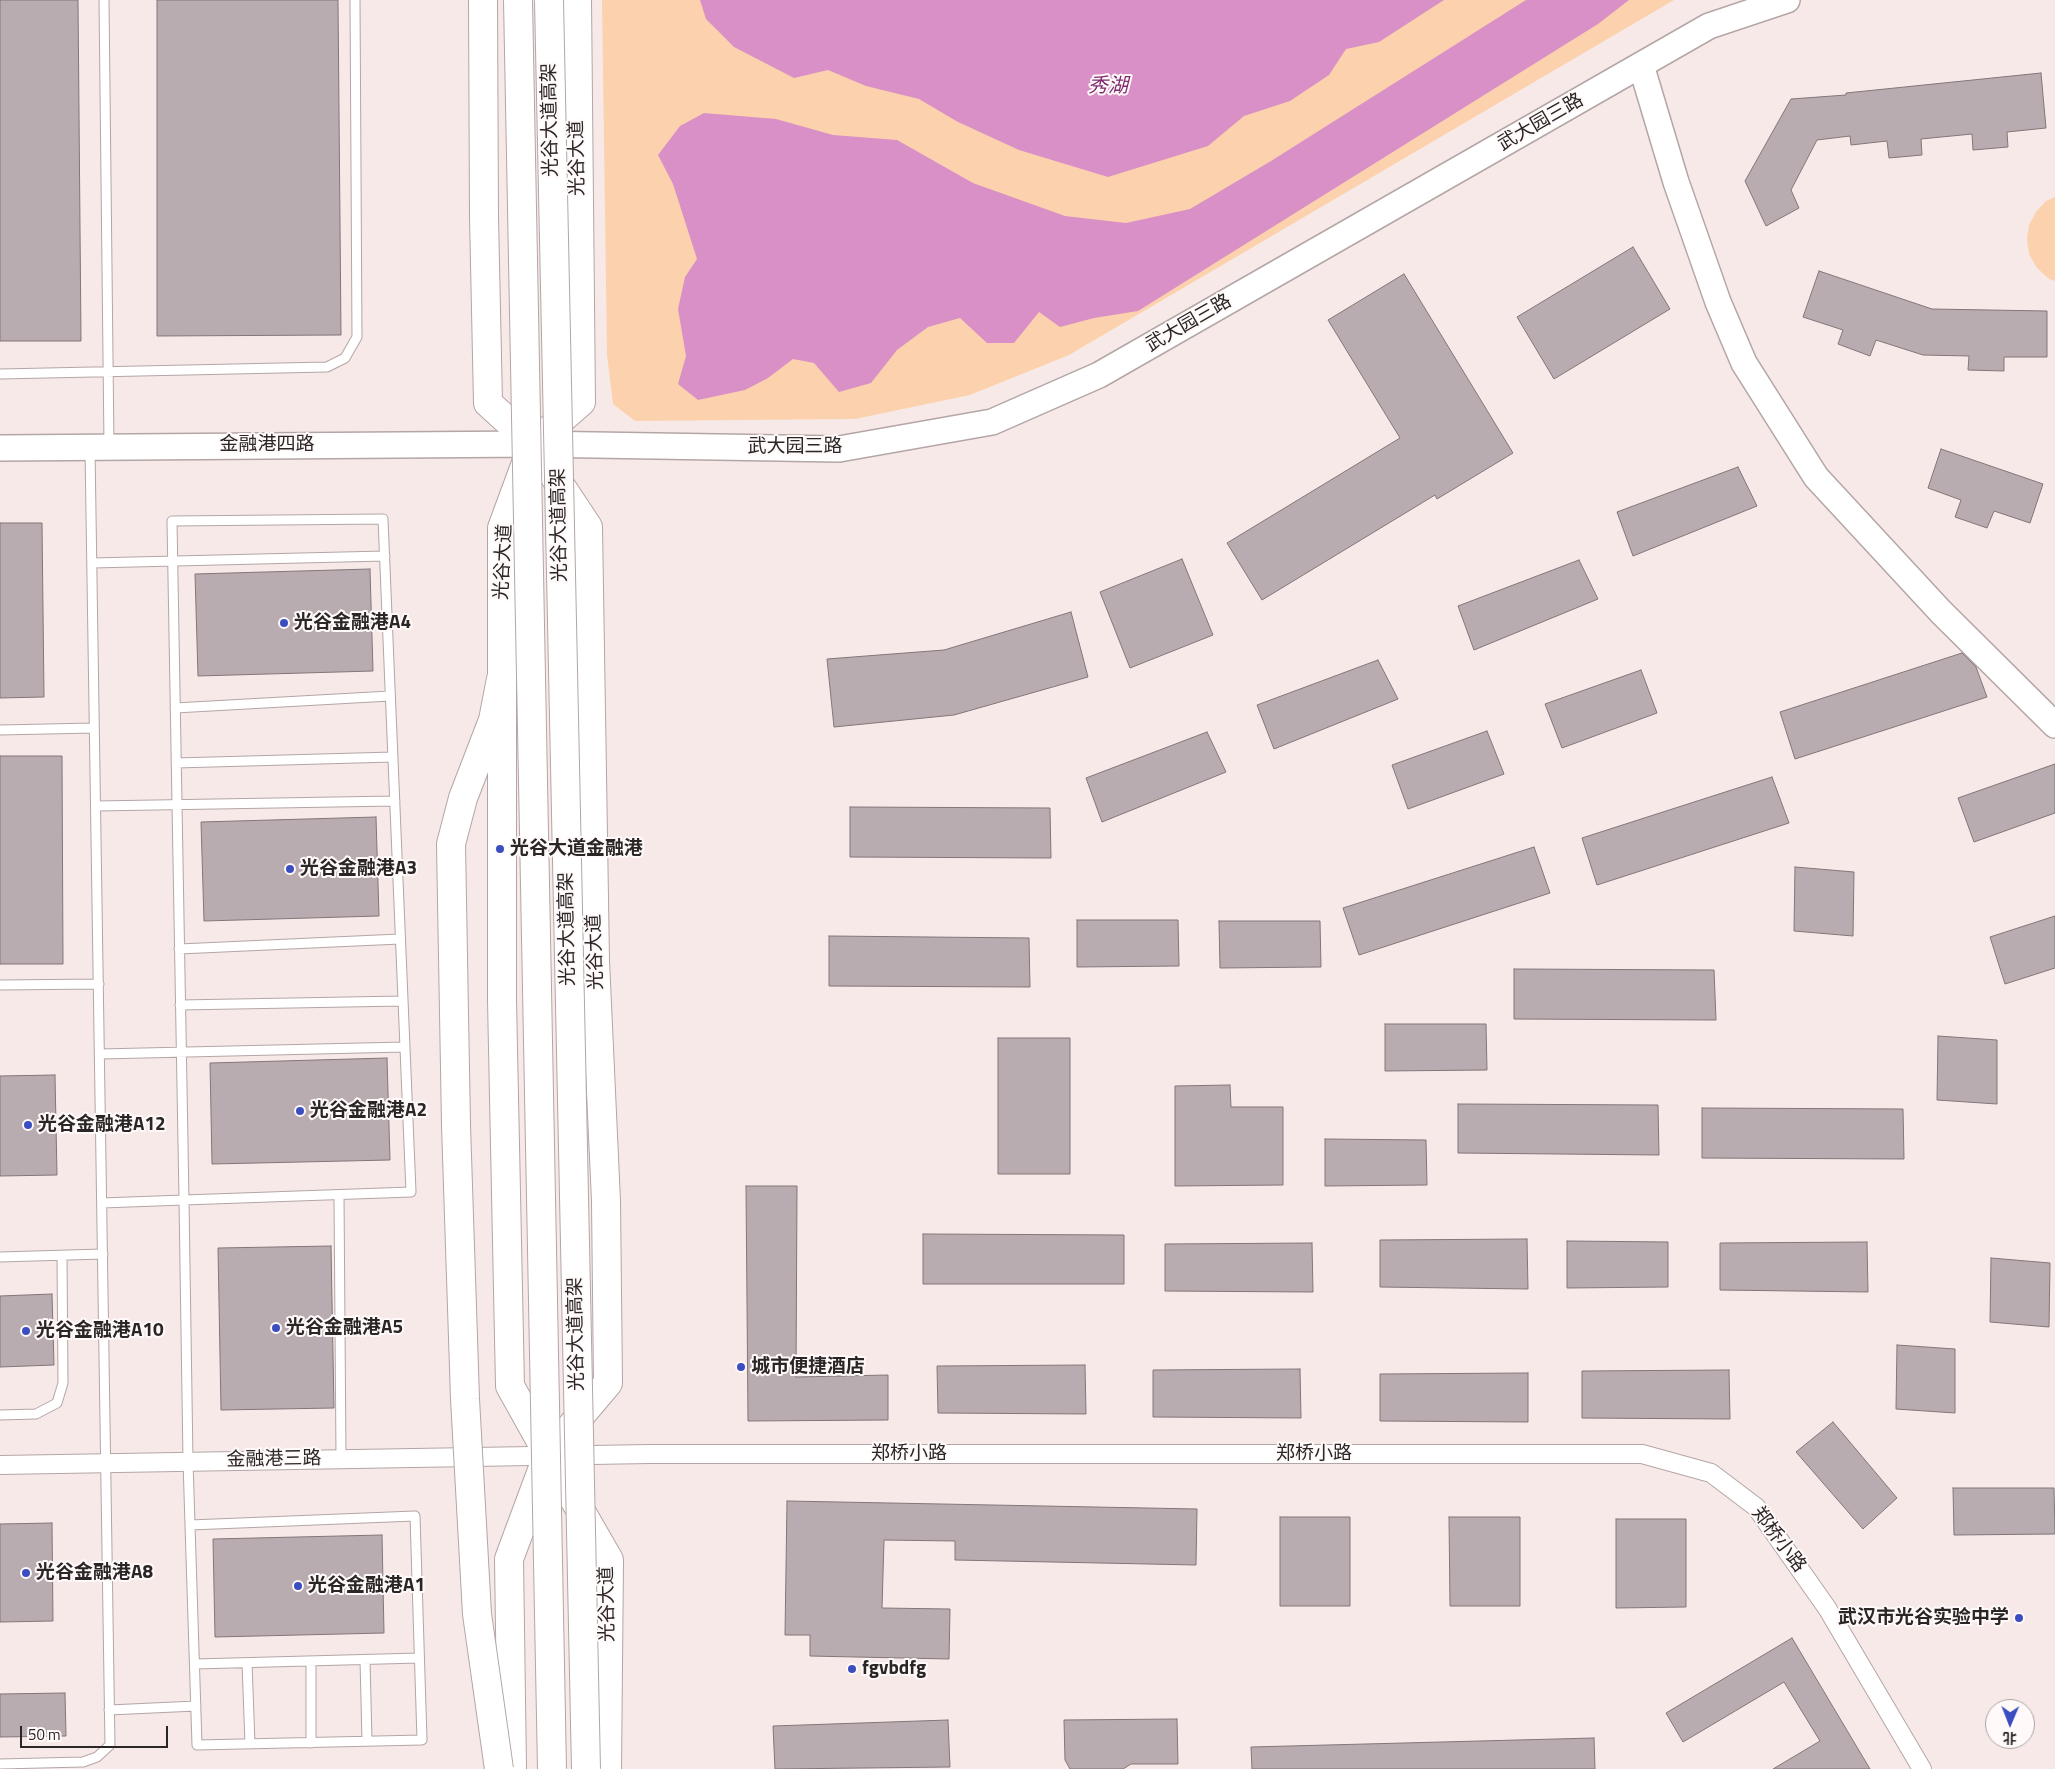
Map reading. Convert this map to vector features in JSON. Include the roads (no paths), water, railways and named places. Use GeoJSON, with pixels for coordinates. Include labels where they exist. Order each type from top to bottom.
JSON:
{"type":"FeatureCollection","features":[{"type":"Feature","properties":{"kind":"main road","name":"光谷大道"},"geometry":{"type":"LineString","coordinates":[[483,0],[484,218],[488,403],[533,444],[588,527],[595,961],[606,1201],[608,1383],[548,1454],[509,1559],[512,1769]]}},
{"type":"Feature","properties":{"kind":"main road","name":"光谷大道高架"},"geometry":{"type":"LineString","coordinates":[[518,0],[552,1769]]}},
{"type":"Feature","properties":{"kind":"main road","name":"光谷大道高架"},"geometry":{"type":"LineString","coordinates":[[548,0],[586,1769]]}},
{"type":"Feature","properties":{"kind":"main road","name":"光谷大道"},"geometry":{"type":"LineString","coordinates":[[576,0],[581,402],[533,444],[502,528],[502,990],[510,1386],[609,1560],[607,1769]]}},
{"type":"Feature","properties":{"kind":"main road"},"geometry":{"type":"LineString","coordinates":[[499,1769],[477,1614],[465,1399],[456,1124],[451,844],[463,798],[493,720],[501,679]]}},
{"type":"Feature","properties":{"kind":"street","name":"武大园三路"},"geometry":{"type":"LineString","coordinates":[[533,444],[840,449],[992,422],[1099,375],[1709,26],[1788,0]]}},
{"type":"Feature","properties":{"kind":"street"},"geometry":{"type":"LineString","coordinates":[[1642,65],[1676,182],[1718,302],[1744,363],[1816,478],[1941,612],[2055,726]]}},
{"type":"Feature","properties":{"kind":"street","name":"金融港四路"},"geometry":{"type":"LineString","coordinates":[[0,448],[533,444]]}},
{"type":"Feature","properties":{"kind":"street","name":"金融港三路"},"geometry":{"type":"LineString","coordinates":[[0,1466],[548,1454]]}},
{"type":"Feature","properties":{"kind":"street","name":"郑桥小路"},"geometry":{"type":"LineString","coordinates":[[548,1454],[1642,1454],[1711,1473],[1756,1507],[1827,1608],[1922,1769]]}},
{"type":"Feature","properties":{"kind":"lane"},"geometry":{"type":"LineString","coordinates":[[0,1764],[83,1762],[97,1757],[110,1745],[92,563],[99,447],[108,372],[104,0]]}},
{"type":"Feature","properties":{"kind":"lane"},"geometry":{"type":"LineString","coordinates":[[0,374],[327,367],[345,358],[357,337],[355,0]]}},
{"type":"Feature","properties":{"kind":"lane"},"geometry":{"type":"LineString","coordinates":[[102,1203],[184,1200],[339,1195],[411,1192],[383,519],[172,521],[184,1200],[188,1462],[190,1525],[198,1745],[422,1740],[414,1516],[190,1525]]}},
{"type":"Feature","properties":{"kind":"lane"},"geometry":{"type":"LineString","coordinates":[[92,563],[385,556]]}},
{"type":"Feature","properties":{"kind":"lane"},"geometry":{"type":"LineString","coordinates":[[175,708],[390,696]]}},
{"type":"Feature","properties":{"kind":"lane"},"geometry":{"type":"LineString","coordinates":[[0,730],[94,728]]}},
{"type":"Feature","properties":{"kind":"lane"},"geometry":{"type":"LineString","coordinates":[[176,763],[393,757]]}},
{"type":"Feature","properties":{"kind":"lane"},"geometry":{"type":"LineString","coordinates":[[96,806],[395,801]]}},
{"type":"Feature","properties":{"kind":"lane"},"geometry":{"type":"LineString","coordinates":[[179,949],[400,939]]}},
{"type":"Feature","properties":{"kind":"lane"},"geometry":{"type":"LineString","coordinates":[[0,985],[99,984]]}},
{"type":"Feature","properties":{"kind":"lane"},"geometry":{"type":"LineString","coordinates":[[180,1006],[403,1001]]}},
{"type":"Feature","properties":{"kind":"lane"},"geometry":{"type":"LineString","coordinates":[[100,1054],[181,1054],[405,1047]]}},
{"type":"Feature","properties":{"kind":"lane"},"geometry":{"type":"LineString","coordinates":[[339,1195],[341,1458]]}},
{"type":"Feature","properties":{"kind":"lane"},"geometry":{"type":"LineString","coordinates":[[0,1257],[103,1254]]}},
{"type":"Feature","properties":{"kind":"lane"},"geometry":{"type":"LineString","coordinates":[[0,1415],[36,1414],[57,1403],[63,1382],[62,1256]]}},
{"type":"Feature","properties":{"kind":"lane"},"geometry":{"type":"LineString","coordinates":[[195,1664],[419,1658]]}},
{"type":"Feature","properties":{"kind":"lane"},"geometry":{"type":"LineString","coordinates":[[365,1660],[367,1741]]}},
{"type":"Feature","properties":{"kind":"lane"},"geometry":{"type":"LineString","coordinates":[[311,1661],[311,1742]]}},
{"type":"Feature","properties":{"kind":"lane"},"geometry":{"type":"LineString","coordinates":[[247,1663],[250,1744]]}},
{"type":"Feature","properties":{"kind":"lane"},"geometry":{"type":"LineString","coordinates":[[109,1710],[196,1706]]}},
{"type":"Feature","properties":{"kind":"water","name":"秀湖"},"geometry":{"type":"Polygon","coordinates":[[[700,0],[1444,0],[1379,42],[1346,49],[1329,75],[1290,101],[1244,116],[1208,146],[1108,177],[1019,150],[958,122],[919,99],[866,86],[828,70],[794,78],[734,47],[706,19],[700,0]]]}},
{"type":"Feature","properties":{"kind":"water"},"geometry":{"type":"Polygon","coordinates":[[[1526,0],[1629,0],[1598,24],[1138,311],[1094,318],[1060,327],[1039,312],[1014,343],[987,343],[960,318],[928,327],[897,350],[871,383],[839,392],[814,363],[793,359],[768,378],[745,390],[698,400],[678,384],[686,356],[678,309],[685,277],[697,259],[673,184],[658,155],[680,126],[704,113],[776,119],[833,135],[897,140],[973,183],[1065,216],[1126,223],[1190,209],[1271,161],[1526,0]]]}},
{"type":"Feature","properties":{"kind":"place","name":"光谷金融港A4"},"geometry":{"type":"Point","coordinates":[284,623]}},
{"type":"Feature","properties":{"kind":"place","name":"光谷大道金融港"},"geometry":{"type":"Point","coordinates":[500,849]}},
{"type":"Feature","properties":{"kind":"place","name":"光谷金融港A3"},"geometry":{"type":"Point","coordinates":[290,869]}},
{"type":"Feature","properties":{"kind":"place","name":"光谷金融港A2"},"geometry":{"type":"Point","coordinates":[300,1111]}},
{"type":"Feature","properties":{"kind":"place","name":"光谷金融港A12"},"geometry":{"type":"Point","coordinates":[28,1125]}},
{"type":"Feature","properties":{"kind":"place","name":"光谷金融港A5"},"geometry":{"type":"Point","coordinates":[276,1328]}},
{"type":"Feature","properties":{"kind":"place","name":"光谷金融港A10"},"geometry":{"type":"Point","coordinates":[26,1331]}},
{"type":"Feature","properties":{"kind":"place","name":"城市便捷酒店"},"geometry":{"type":"Point","coordinates":[741,1367]}},
{"type":"Feature","properties":{"kind":"place","name":"光谷金融港A8"},"geometry":{"type":"Point","coordinates":[26,1573]}},
{"type":"Feature","properties":{"kind":"place","name":"光谷金融港A1"},"geometry":{"type":"Point","coordinates":[298,1586]}},
{"type":"Feature","properties":{"kind":"place","name":"武汉市光谷实验中学"},"geometry":{"type":"Point","coordinates":[2019,1618]}},
{"type":"Feature","properties":{"kind":"place","name":"fgvbdfg"},"geometry":{"type":"Point","coordinates":[852,1669]}}]}
